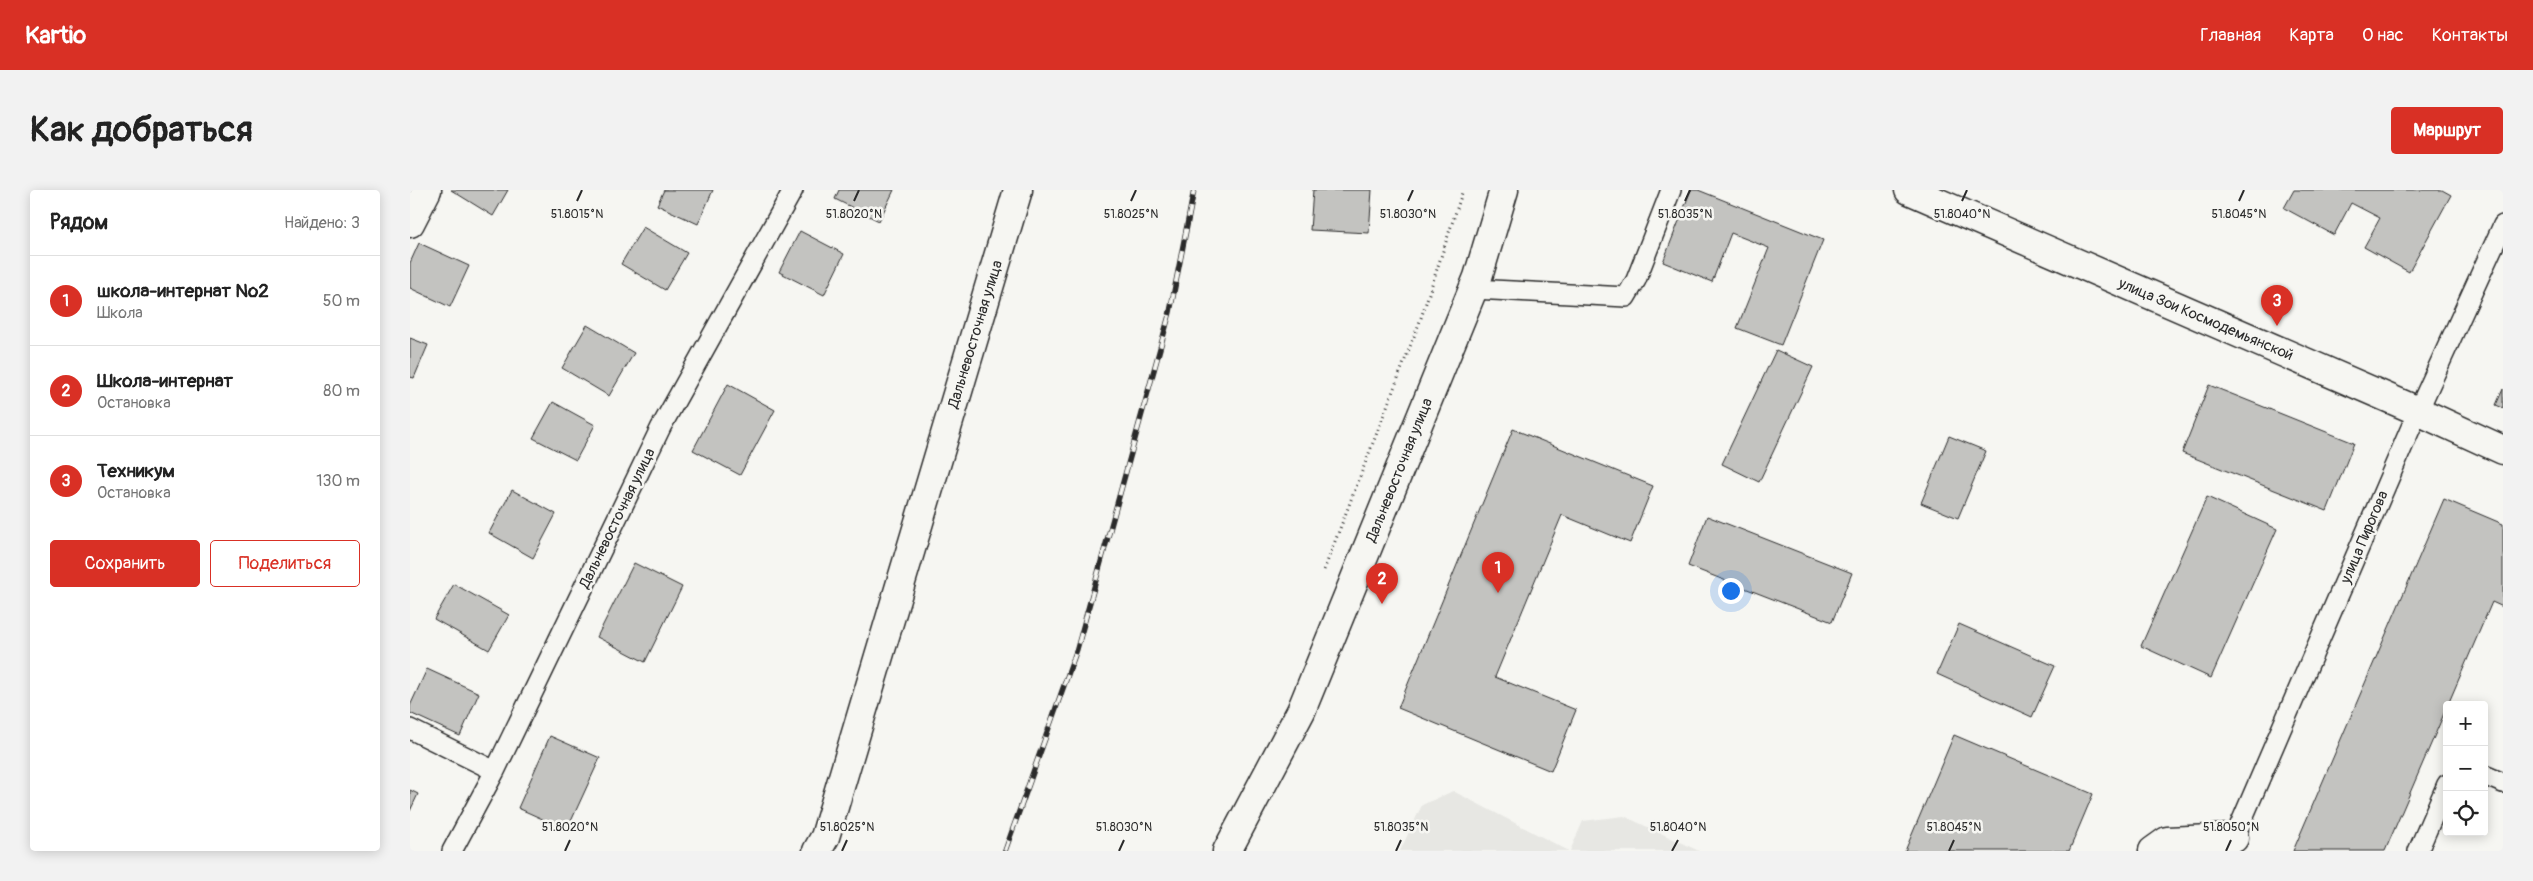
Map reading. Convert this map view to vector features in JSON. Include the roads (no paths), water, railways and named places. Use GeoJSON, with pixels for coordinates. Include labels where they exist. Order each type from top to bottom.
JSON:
{"type":"FeatureCollection","features":[{"type":"Feature","properties":{"kind":"street"},"geometry":{"type":"LineString","coordinates":[[410,223],[427,190]]}},
{"type":"Feature","properties":{"kind":"street","name":"Дальневосточная улица"},"geometry":{"type":"LineString","coordinates":[[817,851],[824,838],[1018,190]]}},
{"type":"Feature","properties":{"kind":"street","name":"Дальневосточная улица"},"geometry":{"type":"LineString","coordinates":[[1227,851],[1301,711],[1473,289],[1504,190]]}},
{"type":"Feature","properties":{"kind":"street","name":"улица Зои Космодемьянской"},"geometry":{"type":"LineString","coordinates":[[1912,190],[2503,450]]}},
{"type":"Feature","properties":{"kind":"street"},"geometry":{"type":"LineString","coordinates":[[2153,851],[2167,841],[2231,845]]}},
{"type":"Feature","properties":{"kind":"lane","name":"Дальневосточная улица"},"geometry":{"type":"LineString","coordinates":[[452,851],[495,771],[661,427],[793,190]]}},
{"type":"Feature","properties":{"kind":"lane"},"geometry":{"type":"LineString","coordinates":[[1473,289],[1626,297],[1636,280],[1671,190]]}},
{"type":"Feature","properties":{"kind":"lane","name":"улица Пирогова"},"geometry":{"type":"LineString","coordinates":[[2231,845],[2418,411],[2503,225]]}},
{"type":"Feature","properties":{"kind":"lane"},"geometry":{"type":"LineString","coordinates":[[410,729],[495,771]]}},
{"type":"Feature","properties":{"kind":"lane"},"geometry":{"type":"LineString","coordinates":[[2488,777],[2503,783]]}},
{"type":"Feature","properties":{"kind":"lane"},"geometry":{"type":"LineString","coordinates":[[2418,851],[2444,791]]}},
{"type":"Feature","properties":{"kind":"railway"},"geometry":{"type":"LineString","coordinates":[[1005,851],[1077,649],[1170,312],[1194,190]]}},
{"type":"Feature","properties":{"kind":"place","name":"Техникум"},"geometry":{"type":"Point","coordinates":[2277,326]}},
{"type":"Feature","properties":{"kind":"place","name":"школа-интернат №2"},"geometry":{"type":"Point","coordinates":[1498,593]}},
{"type":"Feature","properties":{"kind":"place","name":"Школа-интернат"},"geometry":{"type":"Point","coordinates":[1382,604]}}]}
